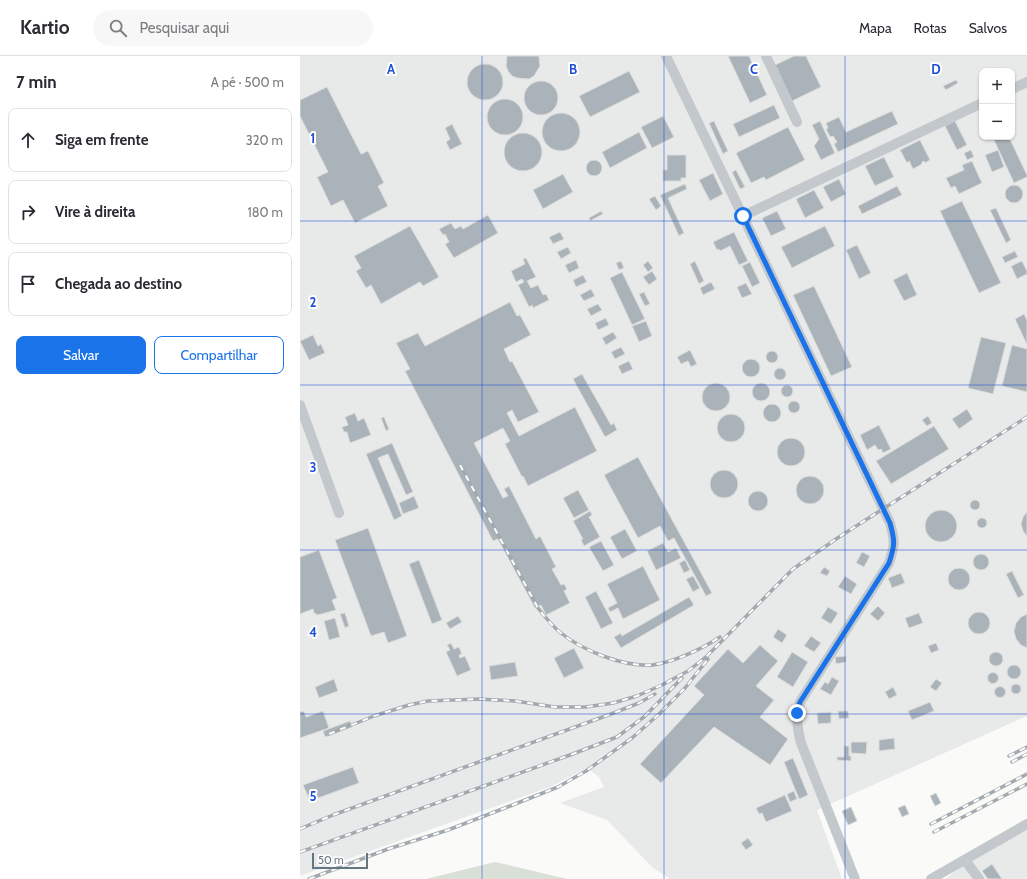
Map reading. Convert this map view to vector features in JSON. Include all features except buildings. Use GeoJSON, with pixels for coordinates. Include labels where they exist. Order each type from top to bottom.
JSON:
{"type":"FeatureCollection","features":[{"type":"Feature","properties":{"kind":"street"},"geometry":{"type":"LineString","coordinates":[[666,56],[886,516],[894,539],[893,550],[889,563],[800,702],[797,713],[796,726],[801,743],[855,879]]}},
{"type":"Feature","properties":{"kind":"street"},"geometry":{"type":"LineString","coordinates":[[766,56],[797,122]]}},
{"type":"Feature","properties":{"kind":"street"},"geometry":{"type":"LineString","coordinates":[[1015,88],[1027,82]]}},
{"type":"Feature","properties":{"kind":"street"},"geometry":{"type":"LineString","coordinates":[[743,216],[980,104]]}},
{"type":"Feature","properties":{"kind":"street"},"geometry":{"type":"LineString","coordinates":[[300,405],[340,513]]}},
{"type":"Feature","properties":{"kind":"street"},"geometry":{"type":"LineString","coordinates":[[931,879],[1027,824]]}},
{"type":"Feature","properties":{"kind":"street"},"geometry":{"type":"LineString","coordinates":[[965,860],[979,879]]}},
{"type":"Feature","properties":{"kind":"shaded area"},"geometry":{"type":"Polygon","coordinates":[[[300,56],[1027,56],[1027,716],[817,810],[842,879],[670,879],[652,867],[607,820],[560,803],[604,787],[599,777],[587,768],[550,787],[300,876],[300,56]]]}},
{"type":"Feature","properties":{"kind":"shaded area"},"geometry":{"type":"Polygon","coordinates":[[[1027,827],[1027,879],[945,879],[973,858],[1027,827]]]}},
{"type":"Feature","properties":{"kind":"shaded area"},"geometry":{"type":"Polygon","coordinates":[[[495,862],[567,879],[426,879],[495,862]]]}},
{"type":"Feature","properties":{"kind":"railway"},"geometry":{"type":"LineString","coordinates":[[329,734],[374,716],[409,705],[428,701],[479,699],[515,701],[555,707],[586,707],[613,703],[637,696],[662,685],[688,671],[707,656],[793,569],[839,537],[1027,417]]}},
{"type":"Feature","properties":{"kind":"railway"},"geometry":{"type":"LineString","coordinates":[[460,465],[538,608],[546,618],[570,640],[592,652],[617,660],[641,665],[652,665],[660,664],[688,654],[720,637]]}},
{"type":"Feature","properties":{"kind":"railway"},"geometry":{"type":"LineString","coordinates":[[309,879],[388,849],[448,830],[558,787],[586,771],[632,738],[685,688],[708,659]]}},
{"type":"Feature","properties":{"kind":"railway"},"geometry":{"type":"LineString","coordinates":[[300,852],[617,737],[644,717],[682,678]]}},
{"type":"Feature","properties":{"kind":"railway"},"geometry":{"type":"LineString","coordinates":[[300,829],[333,815],[611,714],[639,703],[655,694]]}},
{"type":"Feature","properties":{"kind":"railway"},"geometry":{"type":"LineString","coordinates":[[1009,756],[1027,747]]}},
{"type":"Feature","properties":{"kind":"railway"},"geometry":{"type":"LineString","coordinates":[[1012,762],[1027,754]]}},
{"type":"Feature","properties":{"kind":"railway"},"geometry":{"type":"LineString","coordinates":[[931,824],[1027,774]]}},
{"type":"Feature","properties":{"kind":"railway"},"geometry":{"type":"LineString","coordinates":[[934,832],[1027,784]]}},
{"type":"Feature","properties":{"kind":"route"},"geometry":{"type":"LineString","coordinates":[[743,216],[890,523],[894,539],[893,550],[889,563],[800,702],[797,713]]}}]}
